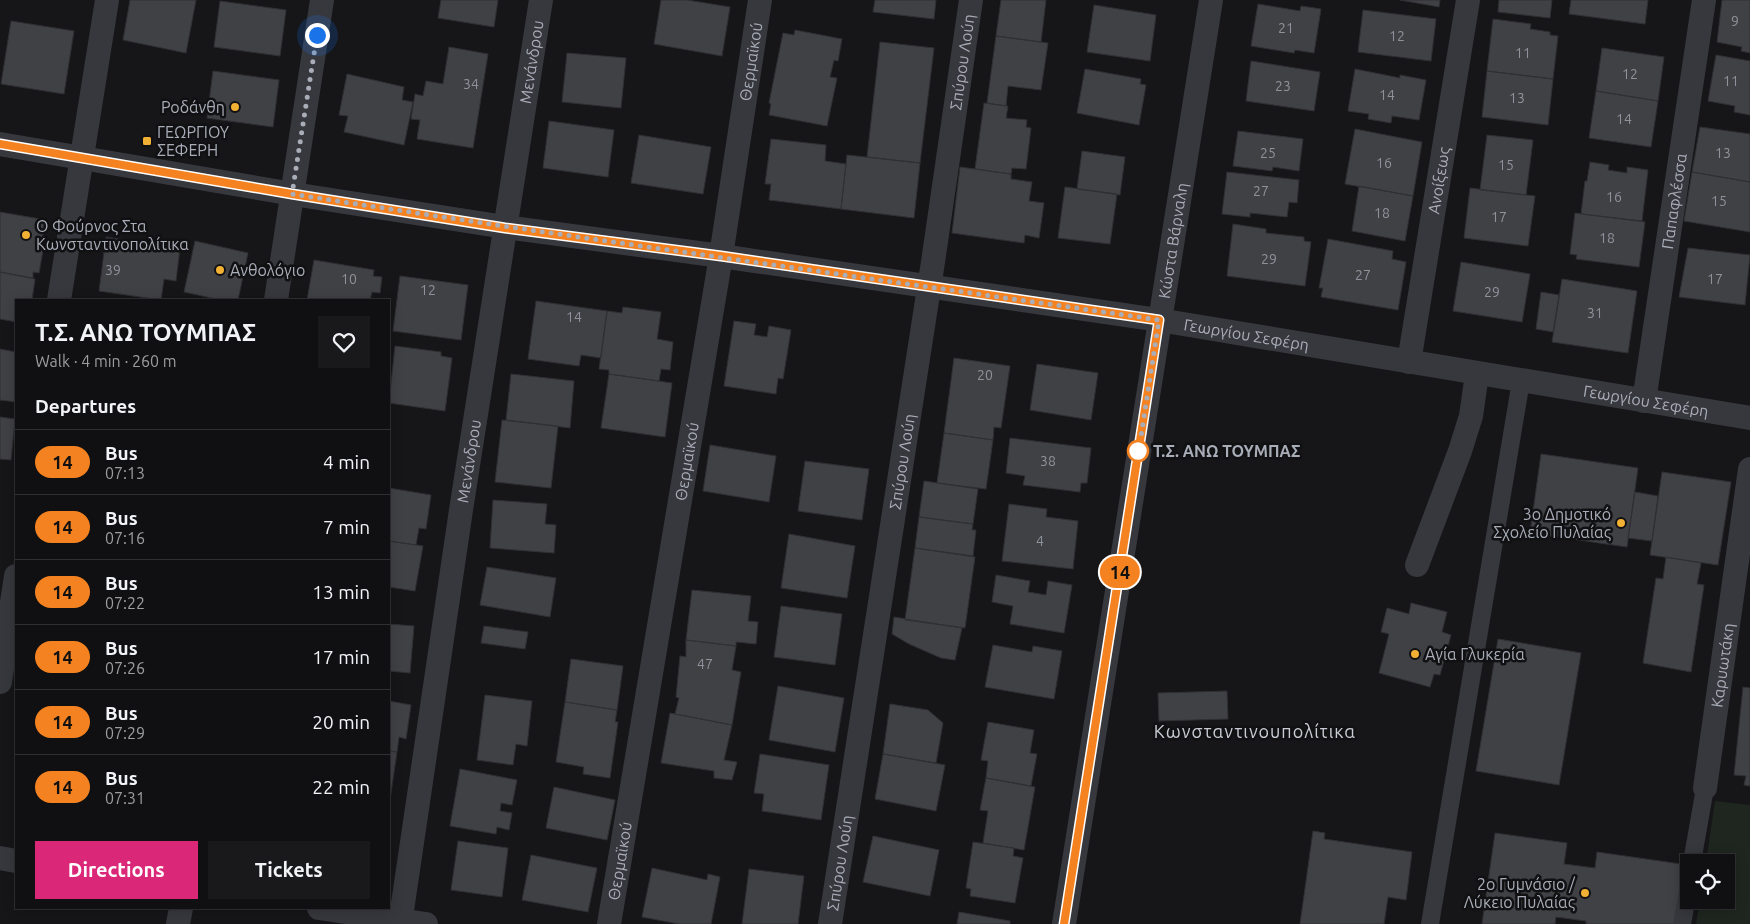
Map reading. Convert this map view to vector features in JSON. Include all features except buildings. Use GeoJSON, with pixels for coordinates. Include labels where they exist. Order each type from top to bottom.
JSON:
{"type":"FeatureCollection","features":[{"type":"Feature","properties":{"kind":"street"},"geometry":{"type":"LineString","coordinates":[[59,299],[107,0]]}},
{"type":"Feature","properties":{"kind":"street"},"geometry":{"type":"LineString","coordinates":[[276,299],[322,0]]}},
{"type":"Feature","properties":{"kind":"street","name":"Μενάνδρου"},"geometry":{"type":"LineString","coordinates":[[400,922],[541,0]]}},
{"type":"Feature","properties":{"kind":"street","name":"Θερμαϊκού"},"geometry":{"type":"LineString","coordinates":[[609,924],[721,256],[760,0]]}},
{"type":"Feature","properties":{"kind":"street","name":"Σπύρου Λούη"},"geometry":{"type":"LineString","coordinates":[[830,924],[929,286],[971,0]]}},
{"type":"Feature","properties":{"kind":"street","name":"Κώστα Βάρναλη"},"geometry":{"type":"LineString","coordinates":[[1064,924],[1211,0]]}},
{"type":"Feature","properties":{"kind":"street","name":"Ανοίξεως"},"geometry":{"type":"LineString","coordinates":[[1409,362],[1468,0]]}},
{"type":"Feature","properties":{"kind":"street","name":"Παπαφλέσσα"},"geometry":{"type":"LineString","coordinates":[[1644,400],[1704,0]]}},
{"type":"Feature","properties":{"kind":"street","name":"Γεωργίου Σεφέρη"},"geometry":{"type":"LineString","coordinates":[[0,144],[505,228],[721,256],[1159,320],[1750,418]]}},
{"type":"Feature","properties":{"kind":"street"},"geometry":{"type":"LineString","coordinates":[[1417,565],[1460,451],[1471,416],[1478,374]]}},
{"type":"Feature","properties":{"kind":"street"},"geometry":{"type":"LineString","coordinates":[[1430,924],[1521,381]]}},
{"type":"Feature","properties":{"kind":"street","name":"Καρυωτάκη"},"geometry":{"type":"LineString","coordinates":[[1693,854],[1705,788],[1750,469]]}},
{"type":"Feature","properties":{"kind":"street"},"geometry":{"type":"LineString","coordinates":[[0,682],[15,583]]}},
{"type":"Feature","properties":{"kind":"street"},"geometry":{"type":"LineString","coordinates":[[0,858],[15,861]]}},
{"type":"Feature","properties":{"kind":"street"},"geometry":{"type":"LineString","coordinates":[[178,924],[181,909]]}},
{"type":"Feature","properties":{"kind":"street"},"geometry":{"type":"LineString","coordinates":[[325,909],[400,922],[426,924]]}},
{"type":"Feature","properties":{"kind":"street"},"geometry":{"type":"LineString","coordinates":[[1682,924],[1685,909]]}},
{"type":"Feature","properties":{"kind":"shaded area"},"geometry":{"type":"Polygon","coordinates":[[[1715,801],[1750,805],[1750,924],[1696,924],[1698,909],[1735,909],[1735,854],[1707,854],[1715,801]]]}},
{"type":"Feature","properties":{"kind":"bus line","name":"14"},"geometry":{"type":"LineString","coordinates":[[0,144],[505,228],[721,256],[1159,320],[1064,924]]}},
{"type":"Feature","properties":{"kind":"place","name":"Ροδάνθη"},"geometry":{"type":"Point","coordinates":[235,107]}},
{"type":"Feature","properties":{"kind":"place","name":"ΓΕΩΡΓΙΟΥ ΣΕΦΕΡΗ"},"geometry":{"type":"Point","coordinates":[147,141]}},
{"type":"Feature","properties":{"kind":"place","name":"Ο Φούρνος Στα Κωνσταντινοπολίτικα"},"geometry":{"type":"Point","coordinates":[26,235]}},
{"type":"Feature","properties":{"kind":"place","name":"Ανθολόγιο"},"geometry":{"type":"Point","coordinates":[220,270]}},
{"type":"Feature","properties":{"kind":"place","name":"Τ.Σ. ΑΝΩ ΤΟΥΜΠΑΣ"},"geometry":{"type":"Point","coordinates":[1138,451]}},
{"type":"Feature","properties":{"kind":"place","name":"3ο Δημοτικό Σχολείο Πυλαίας"},"geometry":{"type":"Point","coordinates":[1621,523]}},
{"type":"Feature","properties":{"kind":"place","name":"Αγία Γλυκερία"},"geometry":{"type":"Point","coordinates":[1415,654]}},
{"type":"Feature","properties":{"kind":"place","name":"2o Γυμνάσιο / Λύκειο Πυλαίας"},"geometry":{"type":"Point","coordinates":[1585,893]}},
{"type":"Feature","properties":{"kind":"district","name":"Κωνσταντινουπολίτικα"},"geometry":{"type":"Point","coordinates":[1255,731]}},
{"type":"Feature","properties":{"kind":"route"},"geometry":{"type":"LineString","coordinates":[[317,35],[292,194],[505,228],[721,256],[1159,320],[1138,456],[1138,451]]}}]}
